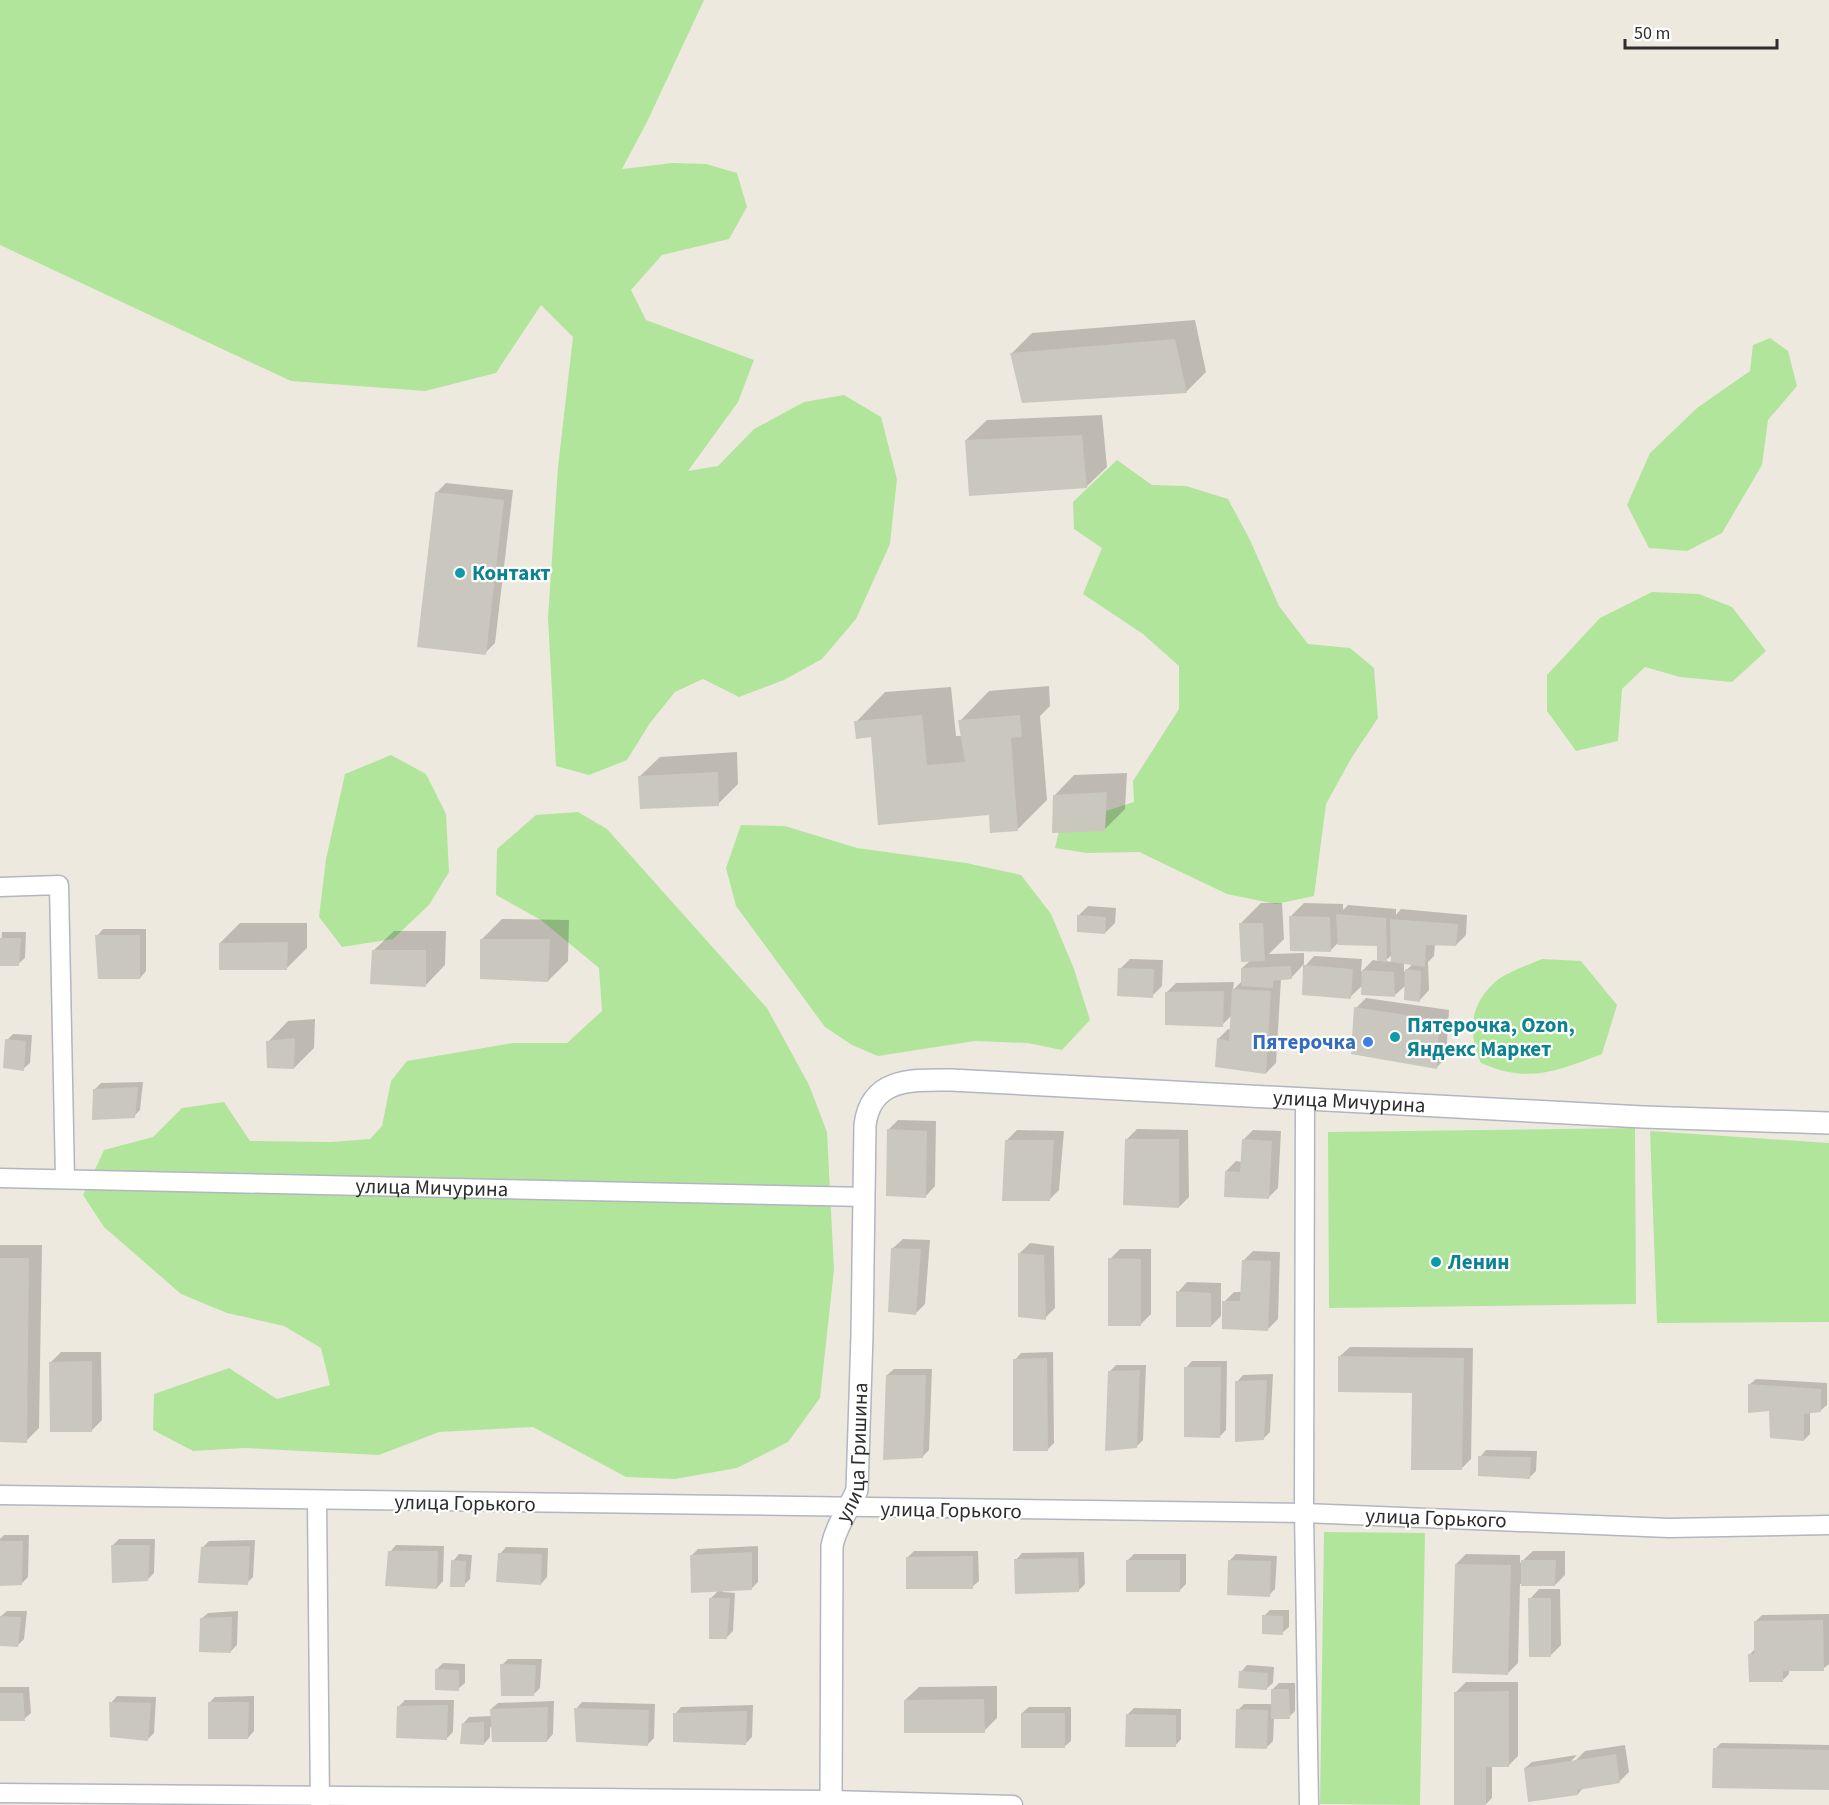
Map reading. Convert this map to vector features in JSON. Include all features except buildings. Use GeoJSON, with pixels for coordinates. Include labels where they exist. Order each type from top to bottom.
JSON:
{"type":"FeatureCollection","features":[{"type":"Feature","properties":{"kind":"street"},"geometry":{"type":"LineString","coordinates":[[0,887],[60,885],[64,1179]]}},
{"type":"Feature","properties":{"kind":"street","name":"улица Мичурина"},"geometry":{"type":"LineString","coordinates":[[874,1098],[890,1087],[909,1080],[951,1080],[1643,1118],[1829,1123]]}},
{"type":"Feature","properties":{"kind":"street","name":"улица Гришина"},"geometry":{"type":"LineString","coordinates":[[831,1803],[831,1546],[835,1529],[849,1509],[857,1490],[865,1125],[867,1110],[874,1098]]}},
{"type":"Feature","properties":{"kind":"street"},"geometry":{"type":"LineString","coordinates":[[1305,1098],[1304,1513],[1309,1805]]}},
{"type":"Feature","properties":{"kind":"street","name":"улица Мичурина"},"geometry":{"type":"LineString","coordinates":[[0,1178],[865,1197]]}},
{"type":"Feature","properties":{"kind":"street","name":"улица Горького"},"geometry":{"type":"LineString","coordinates":[[0,1496],[849,1509],[1304,1513],[1669,1527],[1829,1525]]}},
{"type":"Feature","properties":{"kind":"street"},"geometry":{"type":"LineString","coordinates":[[316,1501],[320,1801]]}},
{"type":"Feature","properties":{"kind":"street"},"geometry":{"type":"LineString","coordinates":[[0,1793],[320,1801],[1013,1805]]}},
{"type":"Feature","properties":{"kind":"green space"},"geometry":{"type":"Polygon","coordinates":[[[0,0],[704,0],[647,122],[622,169],[673,163],[706,164],[737,173],[747,207],[729,239],[662,255],[631,290],[646,320],[754,360],[738,402],[688,471],[718,466],[754,429],[804,402],[844,395],[881,417],[897,479],[890,544],[856,619],[822,659],[784,680],[739,697],[703,679],[675,692],[650,723],[627,760],[589,775],[556,766],[548,618],[558,467],[573,337],[541,305],[496,373],[425,391],[291,381],[0,245],[0,0]]]}},
{"type":"Feature","properties":{"kind":"green space"},"geometry":{"type":"Polygon","coordinates":[[[1770,338],[1788,351],[1797,386],[1768,420],[1762,465],[1722,533],[1687,551],[1649,548],[1627,505],[1650,453],[1697,408],[1750,371],[1753,345],[1770,338]]]}},
{"type":"Feature","properties":{"kind":"green space"},"geometry":{"type":"Polygon","coordinates":[[[1117,460],[1152,485],[1186,486],[1228,499],[1250,540],[1279,606],[1308,644],[1350,648],[1374,668],[1378,718],[1352,757],[1326,804],[1314,896],[1276,904],[1227,894],[1139,852],[1087,853],[1055,848],[1062,817],[1094,815],[1134,802],[1133,781],[1179,709],[1179,666],[1143,634],[1083,594],[1102,548],[1074,529],[1073,502],[1117,460]]]}},
{"type":"Feature","properties":{"kind":"green space"},"geometry":{"type":"Polygon","coordinates":[[[1652,592],[1699,594],[1732,607],[1766,651],[1732,682],[1680,677],[1645,667],[1622,689],[1618,741],[1576,751],[1547,711],[1547,675],[1600,618],[1652,592]]]}},
{"type":"Feature","properties":{"kind":"green space"},"geometry":{"type":"Polygon","coordinates":[[[391,755],[426,774],[446,814],[449,872],[429,905],[393,939],[342,947],[319,917],[326,859],[345,774],[391,755]]]}},
{"type":"Feature","properties":{"kind":"green space"},"geometry":{"type":"Polygon","coordinates":[[[578,812],[607,829],[767,1008],[809,1085],[827,1132],[834,1270],[820,1398],[788,1442],[737,1468],[675,1479],[626,1477],[533,1427],[439,1432],[379,1455],[244,1448],[193,1451],[153,1430],[154,1394],[229,1368],[277,1399],[330,1385],[321,1348],[284,1326],[227,1313],[181,1294],[104,1227],[83,1195],[104,1150],[153,1137],[182,1108],[224,1102],[250,1141],[331,1142],[370,1139],[382,1126],[391,1081],[407,1061],[513,1043],[567,1043],[602,1011],[599,968],[541,920],[496,895],[497,849],[536,815],[578,812]]]}},
{"type":"Feature","properties":{"kind":"green space"},"geometry":{"type":"Polygon","coordinates":[[[741,825],[785,826],[857,848],[966,863],[1021,875],[1051,914],[1074,969],[1090,1020],[1062,1050],[1027,1043],[975,1041],[878,1056],[852,1045],[825,1027],[736,906],[726,868],[741,825]]]}},
{"type":"Feature","properties":{"kind":"green space"},"geometry":{"type":"Polygon","coordinates":[[[1542,959],[1581,961],[1617,1005],[1602,1054],[1542,1073],[1514,1073],[1481,1063],[1473,1030],[1473,1020],[1480,1000],[1500,978],[1542,959]]]}},
{"type":"Feature","properties":{"kind":"green space"},"geometry":{"type":"Polygon","coordinates":[[[1635,1128],[1636,1304],[1329,1308],[1328,1132],[1635,1128]]]}},
{"type":"Feature","properties":{"kind":"green space"},"geometry":{"type":"Polygon","coordinates":[[[1650,1131],[1829,1143],[1829,1322],[1657,1323],[1650,1131]]]}},
{"type":"Feature","properties":{"kind":"green space"},"geometry":{"type":"Polygon","coordinates":[[[1324,1532],[1425,1533],[1420,1805],[1320,1804],[1324,1532]]]}},
{"type":"Feature","properties":{"kind":"place","name":"Контакт"},"geometry":{"type":"Point","coordinates":[460,573]}},
{"type":"Feature","properties":{"kind":"place","name":"Пятерочка, Ozon, Яндекс Маркет"},"geometry":{"type":"Point","coordinates":[1395,1037]}},
{"type":"Feature","properties":{"kind":"place","name":"Пятерочка"},"geometry":{"type":"Point","coordinates":[1368,1042]}},
{"type":"Feature","properties":{"kind":"place","name":"Ленин"},"geometry":{"type":"Point","coordinates":[1436,1262]}}]}
